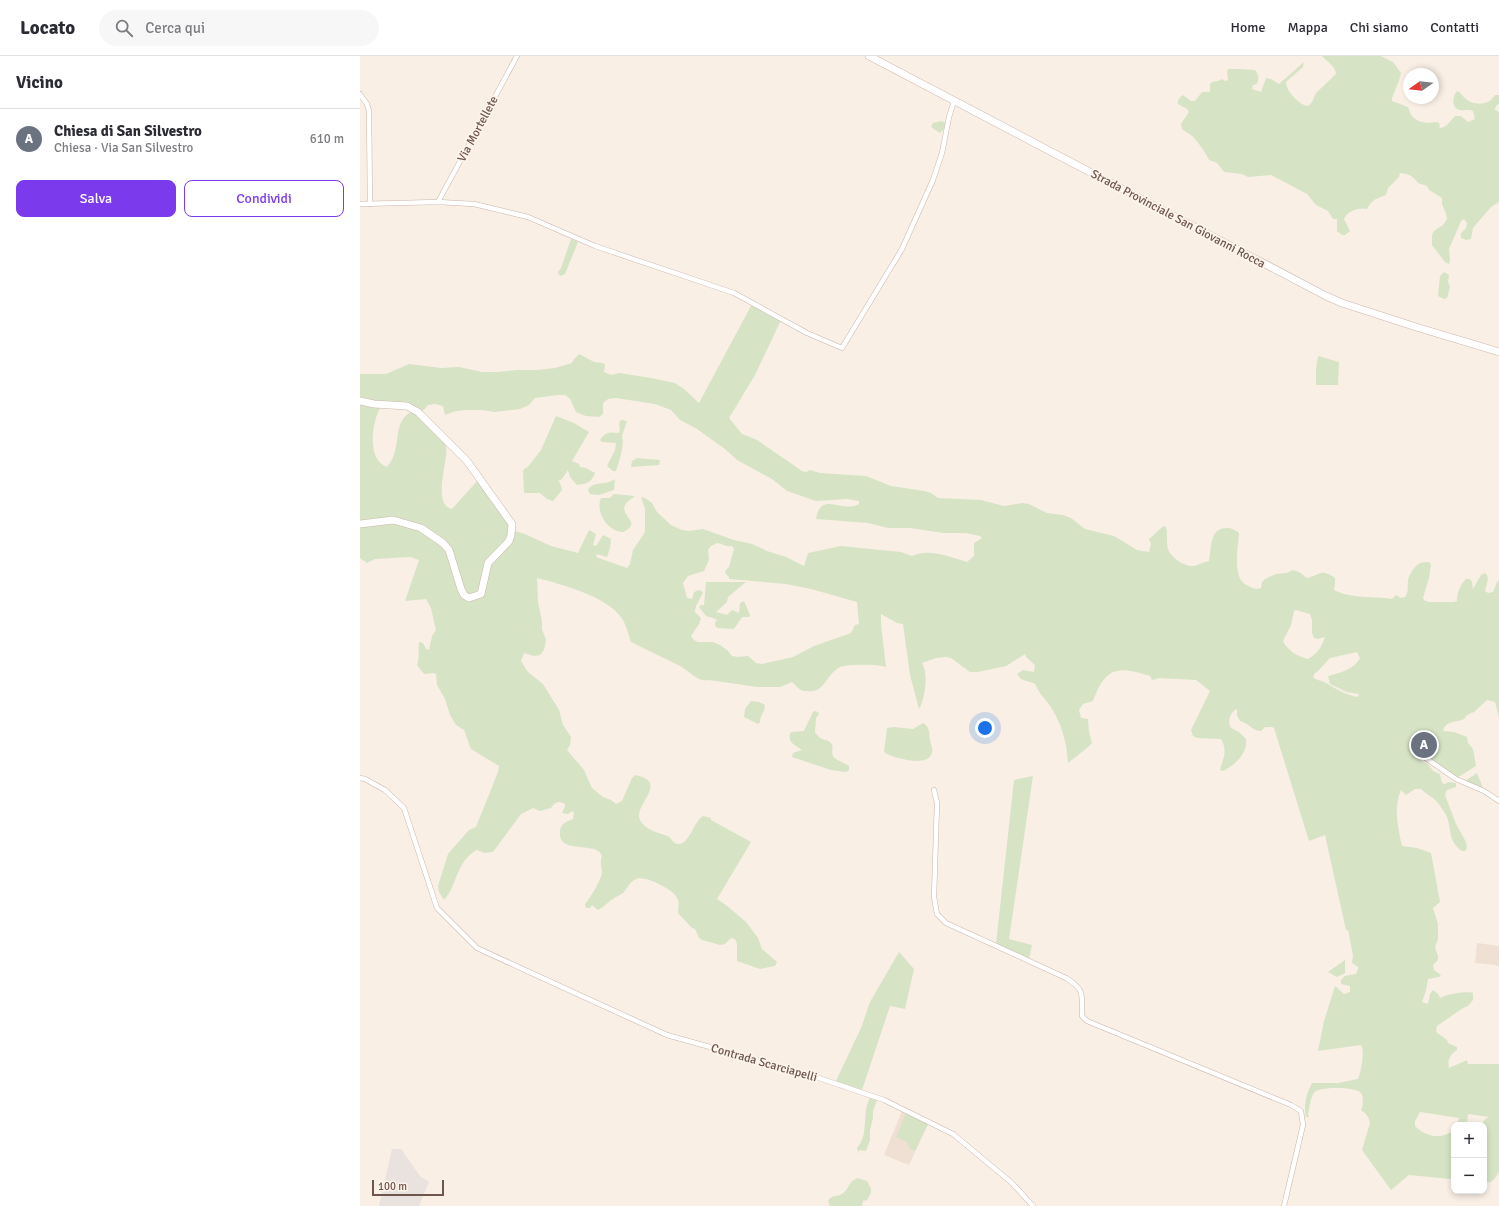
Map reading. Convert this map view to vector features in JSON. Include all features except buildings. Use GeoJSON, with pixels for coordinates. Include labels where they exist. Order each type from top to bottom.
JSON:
{"type":"FeatureCollection","features":[{"type":"Feature","properties":{"kind":"main road","name":"Strada Provinciale San Giovanni Rocca"},"geometry":{"type":"LineString","coordinates":[[869,56],[1264,264],[1336,300],[1416,328],[1499,352]]}},
{"type":"Feature","properties":{"kind":"main road"},"geometry":{"type":"LineString","coordinates":[[360,401],[374,404],[407,406],[418,412],[468,461],[512,524],[512,529],[509,541],[488,563],[481,594],[469,598],[464,595],[461,589],[449,550],[443,543],[422,528],[393,520],[360,524]]}},
{"type":"Feature","properties":{"kind":"street","name":"Via Mortellete"},"geometry":{"type":"LineString","coordinates":[[438,202],[517,56]]}},
{"type":"Feature","properties":{"kind":"street"},"geometry":{"type":"LineString","coordinates":[[360,94],[367,104],[369,111],[370,204]]}},
{"type":"Feature","properties":{"kind":"street"},"geometry":{"type":"LineString","coordinates":[[360,204],[438,202],[474,204],[528,217],[596,246],[734,293],[807,333],[842,348],[902,249],[933,180],[942,152],[949,117],[954,101]]}},
{"type":"Feature","properties":{"kind":"street"},"geometry":{"type":"LineString","coordinates":[[1414,750],[1456,779],[1484,791],[1499,801]]}},
{"type":"Feature","properties":{"kind":"street","name":"Contrada Scarciapelli"},"geometry":{"type":"LineString","coordinates":[[360,778],[385,790],[404,808],[437,908],[476,948],[666,1035],[810,1075],[884,1100],[953,1134],[1012,1183],[1033,1206]]}},
{"type":"Feature","properties":{"kind":"street"},"geometry":{"type":"LineString","coordinates":[[934,790],[937,803],[934,896],[937,914],[946,923],[1066,978],[1078,986],[1082,995],[1082,1016],[1087,1021],[1291,1105],[1301,1111],[1303,1125],[1284,1206]]}},
{"type":"Feature","properties":{"kind":"shaded area"},"geometry":{"type":"Polygon","coordinates":[[[1477,943],[1499,946],[1499,967],[1496,965],[1475,963],[1477,943]]]}},
{"type":"Feature","properties":{"kind":"shaded area"},"geometry":{"type":"Polygon","coordinates":[[[902,1111],[928,1124],[909,1165],[884,1155],[902,1111]]]}},
{"type":"Feature","properties":{"kind":"shaded area"},"geometry":{"type":"Polygon","coordinates":[[[392,1149],[401,1149],[420,1176],[429,1182],[419,1206],[379,1206],[392,1149]]]}},
{"type":"Feature","properties":{"kind":"green space"},"geometry":{"type":"Polygon","coordinates":[[[1322,56],[1381,56],[1393,62],[1401,73],[1392,101],[1408,107],[1411,115],[1415,119],[1427,123],[1437,122],[1440,124],[1439,127],[1441,128],[1446,126],[1455,116],[1461,116],[1468,122],[1475,119],[1473,111],[1460,110],[1455,107],[1453,99],[1457,91],[1469,101],[1478,104],[1488,102],[1495,95],[1499,95],[1499,103],[1495,110],[1499,112],[1499,202],[1491,207],[1473,228],[1471,239],[1466,240],[1461,238],[1461,233],[1466,228],[1467,223],[1464,219],[1461,221],[1449,249],[1449,264],[1445,262],[1432,245],[1432,235],[1434,231],[1443,225],[1447,219],[1442,204],[1442,198],[1429,190],[1427,186],[1418,183],[1410,176],[1400,173],[1399,177],[1388,188],[1386,195],[1370,203],[1367,209],[1357,209],[1350,212],[1344,219],[1350,231],[1345,235],[1342,235],[1337,231],[1337,219],[1333,219],[1328,211],[1316,205],[1307,194],[1271,175],[1248,177],[1242,174],[1224,172],[1217,163],[1209,160],[1194,138],[1182,129],[1181,124],[1189,112],[1187,109],[1178,104],[1179,99],[1183,95],[1191,101],[1195,101],[1202,92],[1210,92],[1210,84],[1212,82],[1222,79],[1225,81],[1228,80],[1228,69],[1255,70],[1258,75],[1258,80],[1257,84],[1253,85],[1252,89],[1261,92],[1266,78],[1279,84],[1304,62],[1303,67],[1286,82],[1286,85],[1294,97],[1301,103],[1308,106],[1317,92],[1336,74],[1332,66],[1322,56]]]}},
{"type":"Feature","properties":{"kind":"green space"},"geometry":{"type":"Polygon","coordinates":[[[941,121],[946,123],[944,129],[940,133],[931,127],[933,123],[941,121]]]}},
{"type":"Feature","properties":{"kind":"green space"},"geometry":{"type":"Polygon","coordinates":[[[571,239],[578,242],[565,274],[561,276],[558,272],[561,268],[571,239]]]}},
{"type":"Feature","properties":{"kind":"green space"},"geometry":{"type":"Polygon","coordinates":[[[1444,272],[1449,275],[1448,282],[1450,287],[1447,298],[1444,299],[1438,296],[1440,276],[1444,272]]]}},
{"type":"Feature","properties":{"kind":"green space"},"geometry":{"type":"Polygon","coordinates":[[[752,304],[781,320],[755,375],[729,418],[742,434],[757,440],[802,471],[806,472],[810,470],[820,473],[866,476],[891,486],[931,493],[938,498],[981,500],[1004,506],[1022,503],[1029,504],[1047,513],[1063,515],[1071,518],[1085,529],[1114,536],[1137,550],[1149,552],[1151,544],[1149,539],[1164,526],[1167,530],[1167,546],[1172,556],[1190,566],[1209,561],[1211,544],[1214,535],[1221,529],[1231,528],[1239,533],[1237,557],[1239,576],[1244,583],[1257,589],[1261,588],[1262,582],[1265,579],[1276,574],[1286,573],[1293,570],[1299,572],[1307,578],[1321,573],[1326,573],[1335,578],[1334,590],[1348,595],[1392,599],[1396,595],[1401,598],[1405,597],[1406,595],[1408,579],[1412,571],[1418,564],[1425,562],[1429,562],[1431,564],[1429,578],[1423,598],[1428,602],[1457,601],[1459,589],[1466,579],[1470,579],[1473,589],[1481,575],[1485,573],[1488,579],[1485,591],[1488,593],[1493,592],[1499,580],[1499,718],[1495,702],[1487,700],[1464,719],[1451,722],[1446,725],[1443,731],[1454,732],[1467,737],[1468,743],[1473,749],[1476,766],[1457,778],[1421,751],[1435,741],[1432,738],[1429,741],[1427,739],[1428,737],[1423,737],[1415,745],[1410,747],[1423,763],[1428,764],[1433,771],[1440,774],[1442,783],[1456,783],[1456,787],[1447,790],[1445,795],[1456,824],[1466,842],[1467,848],[1465,851],[1462,851],[1457,847],[1452,838],[1445,813],[1436,801],[1421,789],[1415,789],[1406,795],[1401,790],[1397,804],[1398,825],[1402,846],[1417,848],[1431,853],[1440,902],[1433,908],[1438,924],[1438,939],[1435,947],[1438,960],[1433,965],[1434,970],[1441,975],[1439,977],[1428,979],[1422,1002],[1428,1004],[1430,994],[1433,990],[1440,998],[1456,993],[1473,993],[1473,1000],[1468,1006],[1437,1026],[1436,1032],[1447,1040],[1448,1043],[1457,1047],[1457,1050],[1450,1058],[1448,1063],[1449,1068],[1467,1060],[1468,1064],[1499,1064],[1499,1172],[1493,1180],[1487,1182],[1487,1122],[1483,1122],[1489,1117],[1468,1114],[1467,1122],[1458,1122],[1459,1118],[1420,1112],[1415,1121],[1415,1126],[1419,1130],[1434,1136],[1444,1135],[1451,1132],[1451,1179],[1409,1175],[1391,1190],[1362,1150],[1370,1123],[1367,1116],[1361,1111],[1363,1097],[1361,1093],[1352,1089],[1337,1088],[1322,1089],[1317,1091],[1312,1097],[1308,1114],[1309,1117],[1306,1117],[1306,1099],[1312,1083],[1338,1083],[1358,1079],[1363,1057],[1361,1045],[1318,1051],[1324,1021],[1335,986],[1344,994],[1350,992],[1350,986],[1341,984],[1341,980],[1345,976],[1356,974],[1358,969],[1358,967],[1352,963],[1353,955],[1348,930],[1346,930],[1325,835],[1309,841],[1274,728],[1265,727],[1261,731],[1255,730],[1246,723],[1240,721],[1237,715],[1237,709],[1235,710],[1230,717],[1229,722],[1231,728],[1239,732],[1246,739],[1245,749],[1243,754],[1236,762],[1223,771],[1220,770],[1225,751],[1221,739],[1197,738],[1193,736],[1191,730],[1210,691],[1196,680],[1159,678],[1152,680],[1150,676],[1121,670],[1108,675],[1098,689],[1093,701],[1083,704],[1079,710],[1081,718],[1088,719],[1092,743],[1068,763],[1063,735],[1056,715],[1035,684],[1023,680],[1017,674],[1023,670],[1034,672],[1035,665],[1026,657],[1025,654],[1006,666],[978,672],[970,672],[951,658],[946,657],[936,658],[922,663],[926,676],[925,691],[919,709],[910,675],[903,624],[897,623],[881,614],[886,667],[876,665],[849,665],[840,667],[831,674],[822,687],[813,691],[801,690],[792,682],[780,687],[757,687],[701,680],[684,668],[631,642],[627,628],[620,616],[604,602],[582,592],[537,578],[538,602],[542,629],[546,640],[544,650],[540,655],[534,656],[524,653],[521,661],[528,672],[543,684],[559,710],[563,725],[571,737],[570,745],[567,750],[584,770],[592,788],[603,797],[616,804],[622,801],[632,778],[635,775],[645,778],[651,787],[640,810],[640,820],[646,827],[655,832],[668,836],[678,844],[687,839],[697,822],[703,816],[711,818],[711,820],[751,842],[717,899],[746,922],[758,938],[762,949],[777,962],[775,966],[760,969],[737,961],[737,944],[735,939],[731,938],[725,944],[720,945],[702,940],[699,938],[695,929],[692,928],[678,913],[679,906],[677,898],[674,894],[665,887],[646,879],[640,878],[634,880],[623,893],[598,910],[592,905],[590,908],[586,908],[585,904],[600,879],[602,872],[602,856],[599,851],[568,845],[563,842],[560,838],[561,826],[573,819],[574,813],[572,811],[568,814],[562,813],[565,804],[561,802],[555,803],[551,808],[540,811],[533,808],[521,814],[493,852],[484,853],[477,850],[470,855],[461,867],[449,894],[444,900],[439,892],[438,886],[448,854],[469,830],[476,827],[499,766],[471,749],[464,730],[456,725],[450,715],[445,699],[437,685],[436,674],[424,674],[417,665],[419,656],[419,642],[423,643],[426,649],[429,650],[432,636],[436,630],[431,608],[426,599],[405,601],[419,560],[410,557],[375,559],[367,563],[360,558],[360,525],[390,522],[404,524],[432,537],[447,551],[453,577],[459,593],[463,599],[470,601],[476,600],[481,595],[488,567],[509,543],[515,531],[551,546],[578,553],[589,530],[596,534],[593,545],[596,546],[603,535],[611,539],[607,557],[597,554],[596,557],[627,568],[630,564],[633,550],[645,532],[645,509],[641,497],[652,503],[657,512],[671,525],[682,530],[689,531],[703,529],[734,540],[752,544],[786,557],[804,566],[808,553],[841,546],[901,552],[912,556],[932,553],[967,562],[974,556],[974,543],[982,538],[980,536],[966,533],[943,533],[910,528],[888,528],[868,523],[816,519],[822,506],[833,504],[852,506],[859,504],[859,501],[847,499],[816,501],[787,491],[772,479],[737,460],[725,449],[697,429],[680,420],[671,410],[655,404],[616,398],[608,399],[603,403],[603,414],[599,417],[586,416],[576,412],[570,399],[565,395],[558,395],[535,398],[529,405],[520,409],[495,412],[466,410],[456,411],[445,415],[443,406],[435,404],[428,405],[421,413],[414,408],[360,401],[360,374],[386,374],[409,364],[441,368],[459,367],[482,372],[537,370],[555,368],[572,363],[579,354],[594,362],[603,363],[605,365],[604,372],[611,375],[619,373],[651,378],[675,383],[699,403],[752,304]],[[717,543],[711,546],[708,550],[709,560],[704,571],[688,576],[683,583],[687,598],[692,599],[694,592],[699,590],[703,592],[695,609],[695,612],[701,618],[691,636],[694,640],[698,642],[713,642],[727,650],[732,656],[748,656],[756,663],[762,664],[793,657],[814,646],[851,633],[855,625],[859,624],[857,602],[811,589],[786,584],[729,579],[725,573],[729,567],[734,549],[732,546],[717,543]],[[1296,610],[1294,611],[1291,625],[1283,641],[1293,653],[1308,659],[1319,650],[1325,637],[1318,639],[1314,638],[1310,614],[1296,610]],[[1357,652],[1330,658],[1313,677],[1344,693],[1358,697],[1359,694],[1347,692],[1330,684],[1328,676],[1351,668],[1360,658],[1357,652]]]}},
{"type":"Feature","properties":{"kind":"green space"},"geometry":{"type":"Polygon","coordinates":[[[1318,356],[1339,362],[1338,385],[1316,385],[1318,356]]]}},
{"type":"Feature","properties":{"kind":"green space"},"geometry":{"type":"Polygon","coordinates":[[[360,402],[381,406],[373,430],[374,449],[376,457],[380,463],[387,467],[395,453],[400,424],[409,413],[417,414],[438,434],[445,443],[446,453],[442,491],[443,499],[446,505],[452,509],[478,480],[508,523],[509,531],[507,539],[495,553],[478,590],[473,594],[465,593],[450,547],[439,536],[406,520],[379,518],[360,521],[360,402]]]}},
{"type":"Feature","properties":{"kind":"green space"},"geometry":{"type":"Polygon","coordinates":[[[556,416],[574,423],[589,432],[572,461],[579,464],[580,467],[586,468],[595,473],[592,479],[588,482],[577,485],[570,477],[568,470],[562,479],[558,481],[562,490],[553,501],[547,499],[540,493],[524,493],[523,471],[541,450],[556,416]]]}},
{"type":"Feature","properties":{"kind":"green space"},"geometry":{"type":"Polygon","coordinates":[[[622,420],[627,421],[622,436],[623,439],[620,458],[616,471],[613,471],[607,466],[615,450],[616,443],[602,442],[600,440],[608,433],[619,433],[619,422],[622,420]]]}},
{"type":"Feature","properties":{"kind":"green space"},"geometry":{"type":"Polygon","coordinates":[[[637,458],[660,460],[659,465],[631,467],[632,461],[637,458]]]}},
{"type":"Feature","properties":{"kind":"green space"},"geometry":{"type":"Polygon","coordinates":[[[615,479],[614,490],[599,495],[590,494],[588,490],[593,485],[615,479]]]}},
{"type":"Feature","properties":{"kind":"green space"},"geometry":{"type":"Polygon","coordinates":[[[614,494],[635,496],[625,505],[625,513],[631,522],[631,525],[623,532],[612,529],[601,515],[601,498],[610,498],[614,494]]]}},
{"type":"Feature","properties":{"kind":"green space"},"geometry":{"type":"Polygon","coordinates":[[[706,582],[746,582],[728,597],[727,602],[716,612],[727,615],[732,610],[739,613],[740,603],[744,601],[750,615],[749,617],[742,617],[734,629],[718,628],[715,626],[715,622],[717,621],[716,619],[706,616],[699,607],[704,605],[706,582]]]}},
{"type":"Feature","properties":{"kind":"green space"},"geometry":{"type":"Polygon","coordinates":[[[751,701],[759,702],[765,705],[758,724],[744,717],[745,709],[751,701]]]}},
{"type":"Feature","properties":{"kind":"green space"},"geometry":{"type":"Polygon","coordinates":[[[815,711],[819,714],[816,718],[815,732],[821,739],[831,743],[832,754],[834,757],[849,766],[849,770],[846,772],[831,770],[792,757],[793,753],[802,750],[790,741],[791,732],[804,731],[813,712],[815,711]]]}},
{"type":"Feature","properties":{"kind":"green space"},"geometry":{"type":"Polygon","coordinates":[[[923,723],[928,728],[932,750],[932,753],[928,759],[916,761],[901,759],[884,752],[887,728],[894,727],[913,729],[923,723]]]}},
{"type":"Feature","properties":{"kind":"green space"},"geometry":{"type":"Polygon","coordinates":[[[1477,773],[1483,788],[1465,781],[1477,773]]]}},
{"type":"Feature","properties":{"kind":"green space"},"geometry":{"type":"Polygon","coordinates":[[[1033,776],[1009,939],[1032,945],[1029,958],[996,944],[1014,780],[1033,776]]]}},
{"type":"Feature","properties":{"kind":"green space"},"geometry":{"type":"Polygon","coordinates":[[[899,952],[914,969],[905,1009],[890,1006],[862,1090],[836,1081],[861,1028],[870,1002],[899,952]]]}},
{"type":"Feature","properties":{"kind":"green space"},"geometry":{"type":"Polygon","coordinates":[[[1345,960],[1345,973],[1337,977],[1328,972],[1345,960]]]}},
{"type":"Feature","properties":{"kind":"green space"},"geometry":{"type":"Polygon","coordinates":[[[870,1098],[877,1100],[873,1111],[870,1140],[866,1151],[859,1150],[859,1154],[857,1148],[863,1136],[867,1104],[870,1098]]]}},
{"type":"Feature","properties":{"kind":"green space"},"geometry":{"type":"Polygon","coordinates":[[[906,1113],[928,1124],[915,1151],[909,1148],[907,1142],[896,1137],[906,1113]]]}},
{"type":"Feature","properties":{"kind":"green space"},"geometry":{"type":"Polygon","coordinates":[[[858,1178],[867,1181],[871,1189],[871,1193],[867,1200],[863,1201],[862,1206],[830,1206],[828,1201],[833,1196],[842,1194],[852,1181],[858,1178]]]}},
{"type":"Feature","properties":{"kind":"place","name":"Chiesa di San Silvestro"},"geometry":{"type":"Point","coordinates":[1424,745]}}]}
